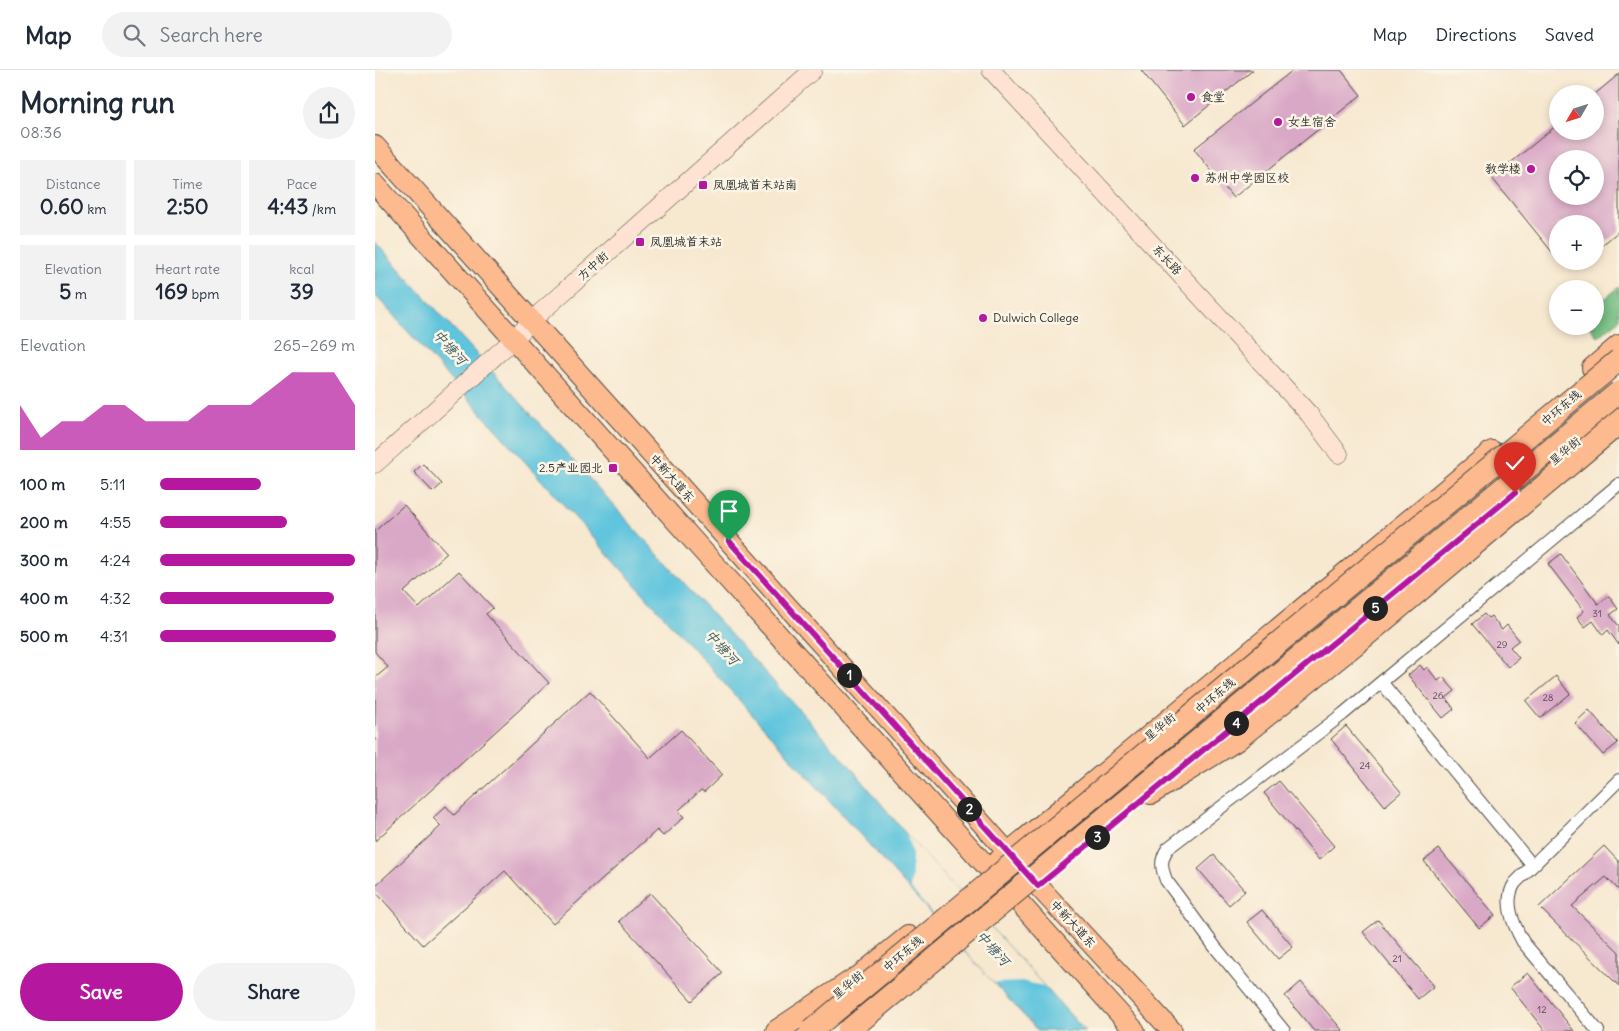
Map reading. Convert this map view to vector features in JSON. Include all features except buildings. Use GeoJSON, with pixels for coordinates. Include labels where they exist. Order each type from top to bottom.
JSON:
{"type":"FeatureCollection","features":[{"type":"Feature","properties":{"kind":"highway","name":"中环东线"},"geometry":{"type":"LineString","coordinates":[[811,1031],[1619,360]]}},
{"type":"Feature","properties":{"kind":"highway","name":"中环东线"},"geometry":{"type":"LineString","coordinates":[[847,1031],[1619,392]]}},
{"type":"Feature","properties":{"kind":"highway"},"geometry":{"type":"LineString","coordinates":[[1151,793],[1236,740],[1364,637],[1619,423]]}},
{"type":"Feature","properties":{"kind":"highway"},"geometry":{"type":"LineString","coordinates":[[777,1031],[855,979]]}},
{"type":"Feature","properties":{"kind":"main road","name":"中新大道东"},"geometry":{"type":"LineString","coordinates":[[375,146],[1038,886],[1172,1031]]}},
{"type":"Feature","properties":{"kind":"main road","name":"中新大道东"},"geometry":{"type":"LineString","coordinates":[[375,184],[1135,1031]]}},
{"type":"Feature","properties":{"kind":"main road","name":"星华街"},"geometry":{"type":"LineString","coordinates":[[793,1031],[1619,346]]}},
{"type":"Feature","properties":{"kind":"main road","name":"星华街"},"geometry":{"type":"LineString","coordinates":[[863,1031],[1619,407]]}},
{"type":"Feature","properties":{"kind":"street","name":"方中街"},"geometry":{"type":"LineString","coordinates":[[375,464],[459,390],[514,339],[531,320],[813,70]]}},
{"type":"Feature","properties":{"kind":"street","name":"东长路"},"geometry":{"type":"LineString","coordinates":[[991,70],[1309,414],[1339,454]]}},
{"type":"Feature","properties":{"kind":"street"},"geometry":{"type":"LineString","coordinates":[[1284,1031],[1215,947],[1166,880],[1161,867],[1162,858],[1168,848],[1382,683],[1619,484]]}},
{"type":"Feature","properties":{"kind":"street"},"geometry":{"type":"LineString","coordinates":[[1382,683],[1532,865]]}},
{"type":"Feature","properties":{"kind":"street"},"geometry":{"type":"LineString","coordinates":[[1598,1031],[1523,942],[1517,931],[1508,899],[1510,890],[1532,865],[1619,780]]}},
{"type":"Feature","properties":{"kind":"green space"},"geometry":{"type":"Polygon","coordinates":[[[1619,287],[1619,320],[1604,332],[1604,300],[1619,287]]]}},
{"type":"Feature","properties":{"kind":"water","name":"中塘河"},"geometry":{"type":"Polygon","coordinates":[[[375,242],[850,766],[907,835],[1085,1031],[1038,1031],[979,967],[375,295],[375,242]]]}},
{"type":"Feature","properties":{"kind":"pier"},"geometry":{"type":"Polygon","coordinates":[[[907,835],[1044,986],[1025,982],[994,983],[979,967],[910,888],[912,854],[907,835]]]}},
{"type":"Feature","properties":{"kind":"place","name":"食堂"},"geometry":{"type":"Point","coordinates":[1191,97]}},
{"type":"Feature","properties":{"kind":"place","name":"女生宿舍"},"geometry":{"type":"Point","coordinates":[1278,122]}},
{"type":"Feature","properties":{"kind":"place","name":"教学楼"},"geometry":{"type":"Point","coordinates":[1531,169]}},
{"type":"Feature","properties":{"kind":"place","name":"苏州中学园区校"},"geometry":{"type":"Point","coordinates":[1195,178]}},
{"type":"Feature","properties":{"kind":"place","name":"凤凰城首末站南"},"geometry":{"type":"Point","coordinates":[703,185]}},
{"type":"Feature","properties":{"kind":"place","name":"凤凰城首末站"},"geometry":{"type":"Point","coordinates":[640,242]}},
{"type":"Feature","properties":{"kind":"place","name":"Dulwich College"},"geometry":{"type":"Point","coordinates":[983,318]}},
{"type":"Feature","properties":{"kind":"place","name":"2.5产业园北"},"geometry":{"type":"Point","coordinates":[613,468]}},
{"type":"Feature","properties":{"kind":"route"},"geometry":{"type":"LineString","coordinates":[[729,541],[1038,886],[1515,493]]}}]}
